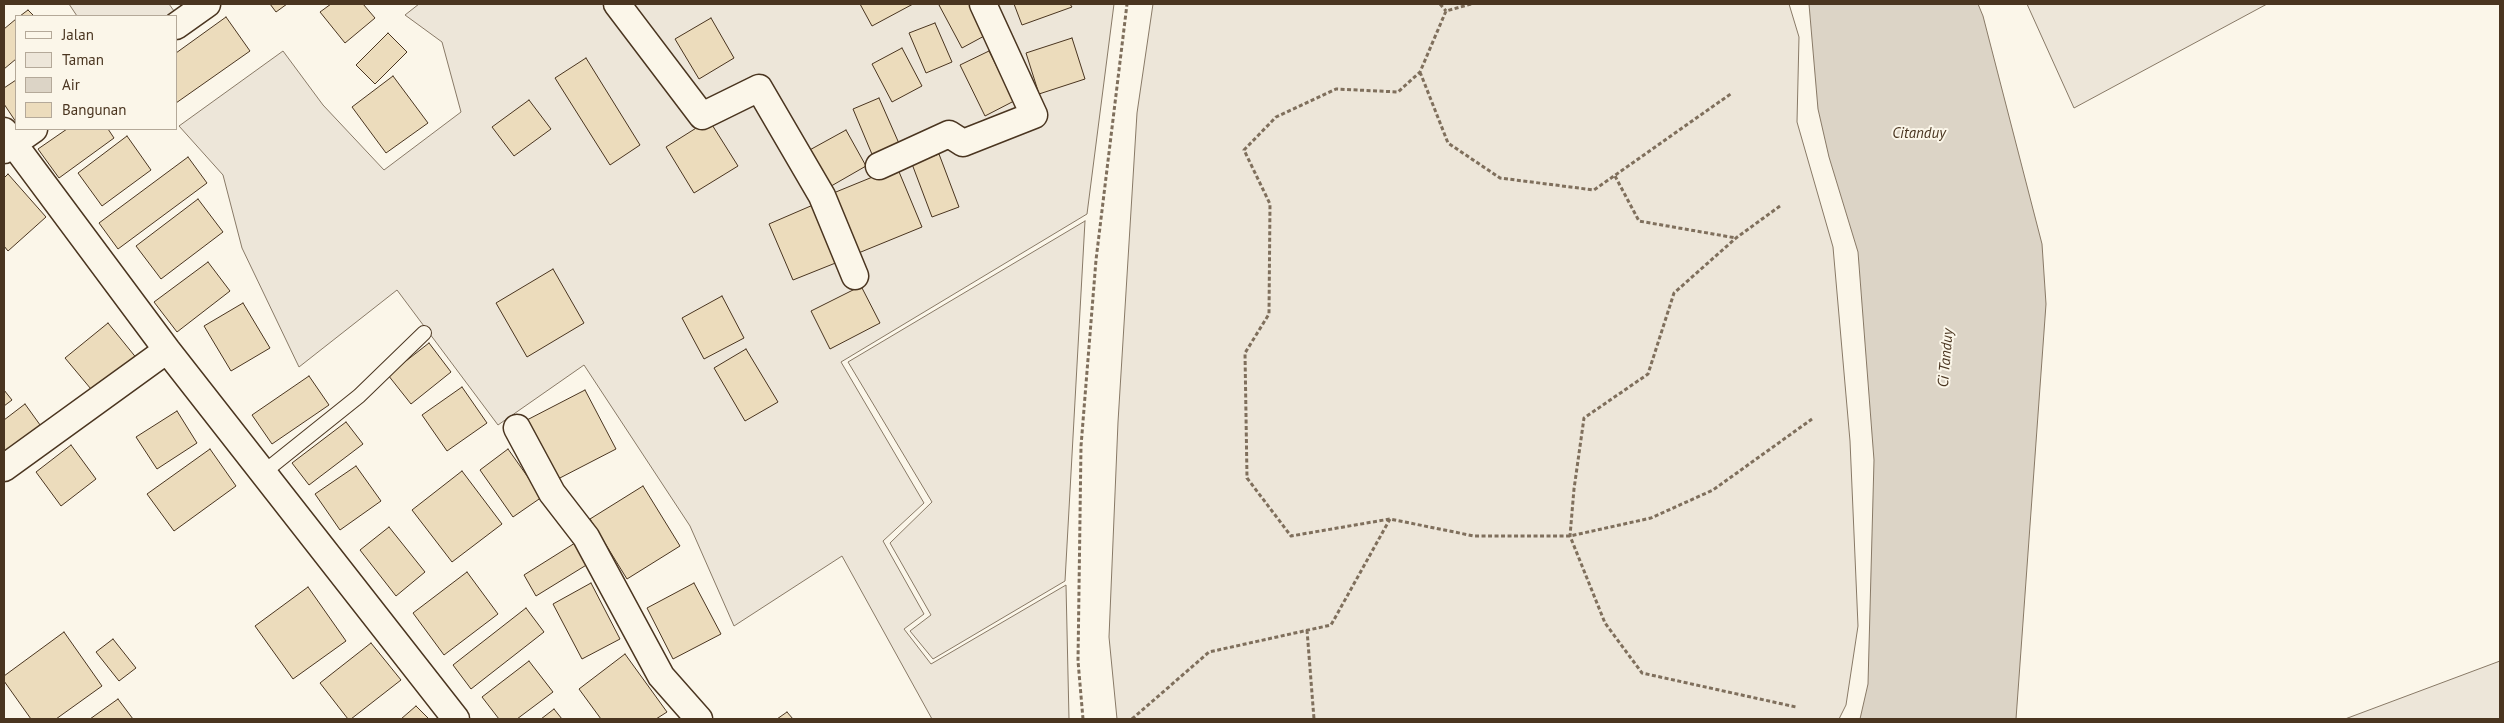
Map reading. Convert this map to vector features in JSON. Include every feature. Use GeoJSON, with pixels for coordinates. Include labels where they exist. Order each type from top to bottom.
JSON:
{"type":"FeatureCollection","features":[{"type":"Feature","properties":{"kind":"street"},"geometry":{"type":"LineString","coordinates":[[178,25],[207,4]]}},
{"type":"Feature","properties":{"kind":"street"},"geometry":{"type":"LineString","coordinates":[[617,4],[702,116],[759,88],[822,196],[855,276]]}},
{"type":"Feature","properties":{"kind":"street"},"geometry":{"type":"LineString","coordinates":[[879,166],[949,134],[963,143],[1034,115],[983,4]]}},
{"type":"Feature","properties":{"kind":"street"},"geometry":{"type":"LineString","coordinates":[[32,130],[7,142],[456,719]]}},
{"type":"Feature","properties":{"kind":"street"},"geometry":{"type":"LineString","coordinates":[[4,468],[167,350]]}},
{"type":"Feature","properties":{"kind":"street"},"geometry":{"type":"LineString","coordinates":[[517,428],[552,493],[586,537],[661,676],[698,719]]}},
{"type":"Feature","properties":{"kind":"lane"},"geometry":{"type":"LineString","coordinates":[[264,472],[360,396],[424,333]]}},
{"type":"Feature","properties":{"kind":"path"},"geometry":{"type":"LineString","coordinates":[[1083,719],[1078,661],[1081,446],[1096,260],[1127,4]]}},
{"type":"Feature","properties":{"kind":"path"},"geometry":{"type":"LineString","coordinates":[[1440,4],[1446,11]]}},
{"type":"Feature","properties":{"kind":"path"},"geometry":{"type":"LineString","coordinates":[[1446,11],[1471,4]]}},
{"type":"Feature","properties":{"kind":"path"},"geometry":{"type":"LineString","coordinates":[[1446,11],[1420,72],[1398,92],[1336,89],[1276,116],[1244,150],[1270,204],[1269,314],[1245,353],[1247,478],[1291,536],[1390,519],[1474,536],[1570,536],[1651,518],[1713,490],[1812,419]]}},
{"type":"Feature","properties":{"kind":"path"},"geometry":{"type":"LineString","coordinates":[[1420,72],[1448,142],[1500,178],[1594,190],[1732,93]]}},
{"type":"Feature","properties":{"kind":"path"},"geometry":{"type":"LineString","coordinates":[[1615,176],[1639,221],[1736,238]]}},
{"type":"Feature","properties":{"kind":"path"},"geometry":{"type":"LineString","coordinates":[[1780,206],[1736,238],[1674,293],[1648,374],[1584,418],[1574,489],[1570,536],[1605,623],[1642,673],[1796,707]]}},
{"type":"Feature","properties":{"kind":"path"},"geometry":{"type":"LineString","coordinates":[[1132,719],[1209,652],[1331,624],[1390,519]]}},
{"type":"Feature","properties":{"kind":"path"},"geometry":{"type":"LineString","coordinates":[[1307,630],[1314,719]]}},
{"type":"Feature","properties":{"kind":"green space"},"geometry":{"type":"Polygon","coordinates":[[[69,4],[169,4],[174,11],[168,15],[76,15],[69,4]]]}},
{"type":"Feature","properties":{"kind":"green space"},"geometry":{"type":"Polygon","coordinates":[[[419,4],[1114,4],[1087,214],[841,362],[924,503],[883,541],[924,614],[904,629],[931,664],[1066,585],[1069,719],[932,719],[842,556],[734,626],[690,526],[584,365],[498,425],[397,290],[299,367],[242,248],[223,175],[179,126],[283,51],[323,105],[384,170],[461,112],[442,42],[405,15],[419,4]]]}},
{"type":"Feature","properties":{"kind":"green space"},"geometry":{"type":"Polygon","coordinates":[[[1153,4],[1789,4],[1799,37],[1797,122],[1833,247],[1850,441],[1858,626],[1846,705],[1839,719],[1117,719],[1109,637],[1118,422],[1137,113],[1153,4]]]}},
{"type":"Feature","properties":{"kind":"green space"},"geometry":{"type":"Polygon","coordinates":[[[2027,4],[2267,4],[2074,108],[2027,4]]]}},
{"type":"Feature","properties":{"kind":"green space"},"geometry":{"type":"Polygon","coordinates":[[[1085,221],[1065,581],[933,659],[910,631],[931,615],[890,543],[932,502],[848,362],[1085,221]]]}},
{"type":"Feature","properties":{"kind":"green space"},"geometry":{"type":"Polygon","coordinates":[[[2500,661],[2500,719],[2345,719],[2500,661]]]}},
{"type":"Feature","properties":{"kind":"water","name":"Citanduy"},"geometry":{"type":"Polygon","coordinates":[[[1809,4],[1978,4],[1983,16],[2042,244],[2046,304],[2016,719],[1860,719],[1868,684],[1874,460],[1858,252],[1829,157],[1818,109],[1809,4]]]}},
{"type":"Feature","properties":{"kind":"building"},"geometry":{"type":"Polygon","coordinates":[[[270,4],[287,4],[276,12],[270,4]]]}},
{"type":"Feature","properties":{"kind":"building"},"geometry":{"type":"Polygon","coordinates":[[[331,4],[363,4],[375,18],[345,43],[320,12],[331,4]]]}},
{"type":"Feature","properties":{"kind":"building"},"geometry":{"type":"Polygon","coordinates":[[[860,4],[913,4],[872,26],[860,4]]]}},
{"type":"Feature","properties":{"kind":"building"},"geometry":{"type":"Polygon","coordinates":[[[969,4],[986,35],[962,48],[939,5],[969,4]]]}},
{"type":"Feature","properties":{"kind":"building"},"geometry":{"type":"Polygon","coordinates":[[[1014,4],[1070,4],[1072,7],[1022,25],[1014,4]]]}},
{"type":"Feature","properties":{"kind":"building"},"geometry":{"type":"Polygon","coordinates":[[[28,10],[33,15],[21,15],[28,10]]]}},
{"type":"Feature","properties":{"kind":"building"},"geometry":{"type":"Polygon","coordinates":[[[226,17],[250,51],[178,102],[178,52],[226,17]]]}},
{"type":"Feature","properties":{"kind":"building"},"geometry":{"type":"Polygon","coordinates":[[[711,18],[734,58],[699,79],[675,39],[711,18]]]}},
{"type":"Feature","properties":{"kind":"building"},"geometry":{"type":"Polygon","coordinates":[[[15,20],[15,60],[4,69],[4,29],[15,20]]]}},
{"type":"Feature","properties":{"kind":"building"},"geometry":{"type":"Polygon","coordinates":[[[935,23],[952,62],[926,73],[909,33],[935,23]]]}},
{"type":"Feature","properties":{"kind":"building"},"geometry":{"type":"Polygon","coordinates":[[[388,33],[407,52],[375,84],[356,65],[388,33]]]}},
{"type":"Feature","properties":{"kind":"building"},"geometry":{"type":"Polygon","coordinates":[[[1072,38],[1085,79],[1039,94],[1026,53],[1072,38]]]}},
{"type":"Feature","properties":{"kind":"building"},"geometry":{"type":"Polygon","coordinates":[[[902,48],[922,86],[892,102],[872,64],[902,48]]]}},
{"type":"Feature","properties":{"kind":"building"},"geometry":{"type":"Polygon","coordinates":[[[989,51],[1014,101],[985,116],[960,65],[989,51]]]}},
{"type":"Feature","properties":{"kind":"building"},"geometry":{"type":"Polygon","coordinates":[[[586,58],[640,145],[610,165],[555,78],[586,58]]]}},
{"type":"Feature","properties":{"kind":"building"},"geometry":{"type":"Polygon","coordinates":[[[393,76],[428,123],[386,153],[352,107],[393,76]]]}},
{"type":"Feature","properties":{"kind":"building"},"geometry":{"type":"Polygon","coordinates":[[[15,81],[15,120],[4,104],[4,88],[15,81]]]}},
{"type":"Feature","properties":{"kind":"building"},"geometry":{"type":"Polygon","coordinates":[[[879,98],[901,148],[874,159],[853,109],[879,98]]]}},
{"type":"Feature","properties":{"kind":"building"},"geometry":{"type":"Polygon","coordinates":[[[529,100],[551,129],[514,156],[492,127],[529,100]]]}},
{"type":"Feature","properties":{"kind":"building"},"geometry":{"type":"Polygon","coordinates":[[[709,120],[738,166],[694,193],[666,147],[709,120]]]}},
{"type":"Feature","properties":{"kind":"building"},"geometry":{"type":"Polygon","coordinates":[[[66,130],[109,130],[114,138],[59,178],[38,149],[66,130]]]}},
{"type":"Feature","properties":{"kind":"building"},"geometry":{"type":"Polygon","coordinates":[[[846,130],[866,166],[826,189],[806,152],[846,130]]]}},
{"type":"Feature","properties":{"kind":"building"},"geometry":{"type":"Polygon","coordinates":[[[127,136],[151,170],[102,206],[78,173],[127,136]]]}},
{"type":"Feature","properties":{"kind":"building"},"geometry":{"type":"Polygon","coordinates":[[[939,154],[959,207],[932,217],[912,164],[939,154]]]}},
{"type":"Feature","properties":{"kind":"building"},"geometry":{"type":"Polygon","coordinates":[[[188,157],[207,183],[118,249],[99,223],[188,157]]]}},
{"type":"Feature","properties":{"kind":"building"},"geometry":{"type":"Polygon","coordinates":[[[897,167],[922,227],[856,254],[831,194],[897,167]]]}},
{"type":"Feature","properties":{"kind":"building"},"geometry":{"type":"Polygon","coordinates":[[[8,174],[46,217],[8,251],[4,246],[4,178],[8,174]]]}},
{"type":"Feature","properties":{"kind":"building"},"geometry":{"type":"Polygon","coordinates":[[[198,199],[223,232],[161,279],[136,246],[198,199]]]}},
{"type":"Feature","properties":{"kind":"building"},"geometry":{"type":"Polygon","coordinates":[[[813,205],[838,262],[793,280],[769,224],[813,205]]]}},
{"type":"Feature","properties":{"kind":"building"},"geometry":{"type":"Polygon","coordinates":[[[208,262],[230,291],[177,332],[154,302],[208,262]]]}},
{"type":"Feature","properties":{"kind":"building"},"geometry":{"type":"Polygon","coordinates":[[[553,269],[584,323],[527,357],[496,303],[553,269]]]}},
{"type":"Feature","properties":{"kind":"building"},"geometry":{"type":"Polygon","coordinates":[[[861,286],[880,323],[830,349],[811,311],[861,286]]]}},
{"type":"Feature","properties":{"kind":"building"},"geometry":{"type":"Polygon","coordinates":[[[722,296],[744,338],[704,359],[682,318],[722,296]]]}},
{"type":"Feature","properties":{"kind":"building"},"geometry":{"type":"Polygon","coordinates":[[[243,303],[270,348],[231,371],[204,326],[243,303]]]}},
{"type":"Feature","properties":{"kind":"building"},"geometry":{"type":"Polygon","coordinates":[[[108,323],[138,360],[96,395],[65,358],[108,323]]]}},
{"type":"Feature","properties":{"kind":"building"},"geometry":{"type":"Polygon","coordinates":[[[429,343],[451,372],[411,404],[388,375],[429,343]]]}},
{"type":"Feature","properties":{"kind":"building"},"geometry":{"type":"Polygon","coordinates":[[[746,349],[778,402],[745,421],[714,368],[746,349]]]}},
{"type":"Feature","properties":{"kind":"building"},"geometry":{"type":"Polygon","coordinates":[[[309,376],[329,405],[272,444],[252,415],[309,376]]]}},
{"type":"Feature","properties":{"kind":"building"},"geometry":{"type":"Polygon","coordinates":[[[462,387],[487,423],[447,451],[422,415],[462,387]]]}},
{"type":"Feature","properties":{"kind":"building"},"geometry":{"type":"Polygon","coordinates":[[[4,390],[12,400],[4,406],[4,390]]]}},
{"type":"Feature","properties":{"kind":"building"},"geometry":{"type":"Polygon","coordinates":[[[585,390],[616,449],[556,480],[525,421],[585,390]]]}},
{"type":"Feature","properties":{"kind":"building"},"geometry":{"type":"Polygon","coordinates":[[[25,404],[43,429],[4,458],[4,420],[25,404]]]}},
{"type":"Feature","properties":{"kind":"building"},"geometry":{"type":"Polygon","coordinates":[[[177,411],[197,443],[157,469],[136,437],[177,411]]]}},
{"type":"Feature","properties":{"kind":"building"},"geometry":{"type":"Polygon","coordinates":[[[346,422],[363,444],[309,485],[292,463],[346,422]]]}},
{"type":"Feature","properties":{"kind":"building"},"geometry":{"type":"Polygon","coordinates":[[[71,445],[96,479],[61,506],[36,472],[71,445]]]}},
{"type":"Feature","properties":{"kind":"building"},"geometry":{"type":"Polygon","coordinates":[[[210,449],[236,486],[174,531],[147,494],[210,449]]]}},
{"type":"Feature","properties":{"kind":"building"},"geometry":{"type":"Polygon","coordinates":[[[508,449],[542,497],[513,517],[480,470],[508,449]]]}},
{"type":"Feature","properties":{"kind":"building"},"geometry":{"type":"Polygon","coordinates":[[[356,466],[381,501],[340,530],[315,494],[356,466]]]}},
{"type":"Feature","properties":{"kind":"building"},"geometry":{"type":"Polygon","coordinates":[[[462,471],[502,524],[452,562],[412,510],[462,471]]]}},
{"type":"Feature","properties":{"kind":"building"},"geometry":{"type":"Polygon","coordinates":[[[643,486],[680,546],[627,579],[590,519],[643,486]]]}},
{"type":"Feature","properties":{"kind":"building"},"geometry":{"type":"Polygon","coordinates":[[[389,527],[425,572],[396,596],[360,550],[389,527]]]}},
{"type":"Feature","properties":{"kind":"building"},"geometry":{"type":"Polygon","coordinates":[[[575,543],[588,564],[536,596],[524,575],[575,543]]]}},
{"type":"Feature","properties":{"kind":"building"},"geometry":{"type":"Polygon","coordinates":[[[467,572],[498,614],[444,655],[413,613],[467,572]]]}},
{"type":"Feature","properties":{"kind":"building"},"geometry":{"type":"Polygon","coordinates":[[[591,583],[620,639],[582,659],[553,604],[591,583]]]}},
{"type":"Feature","properties":{"kind":"building"},"geometry":{"type":"Polygon","coordinates":[[[694,583],[721,634],[673,659],[647,608],[694,583]]]}},
{"type":"Feature","properties":{"kind":"building"},"geometry":{"type":"Polygon","coordinates":[[[308,587],[346,641],[293,679],[255,626],[308,587]]]}},
{"type":"Feature","properties":{"kind":"building"},"geometry":{"type":"Polygon","coordinates":[[[526,608],[544,632],[471,689],[453,665],[526,608]]]}},
{"type":"Feature","properties":{"kind":"building"},"geometry":{"type":"Polygon","coordinates":[[[64,632],[102,686],[56,719],[31,719],[4,681],[4,676],[64,632]]]}},
{"type":"Feature","properties":{"kind":"building"},"geometry":{"type":"Polygon","coordinates":[[[113,639],[136,668],[119,681],[96,652],[113,639]]]}},
{"type":"Feature","properties":{"kind":"building"},"geometry":{"type":"Polygon","coordinates":[[[371,643],[401,680],[351,719],[348,719],[320,683],[371,643]]]}},
{"type":"Feature","properties":{"kind":"building"},"geometry":{"type":"Polygon","coordinates":[[[625,654],[667,712],[656,719],[601,719],[579,689],[625,654]]]}},
{"type":"Feature","properties":{"kind":"building"},"geometry":{"type":"Polygon","coordinates":[[[529,661],[553,692],[517,719],[499,719],[482,697],[529,661]]]}},
{"type":"Feature","properties":{"kind":"building"},"geometry":{"type":"Polygon","coordinates":[[[118,699],[133,719],[90,719],[118,699]]]}},
{"type":"Feature","properties":{"kind":"building"},"geometry":{"type":"Polygon","coordinates":[[[416,706],[429,719],[401,719],[416,706]]]}},
{"type":"Feature","properties":{"kind":"building"},"geometry":{"type":"Polygon","coordinates":[[[554,709],[562,719],[541,719],[554,709]]]}},
{"type":"Feature","properties":{"kind":"building"},"geometry":{"type":"Polygon","coordinates":[[[787,712],[793,719],[777,719],[787,712]]]}},
{"type":"Feature","properties":{"kind":"water label","name":"Ci Tanduy"},"geometry":{"type":"Point","coordinates":[1946,358]}}]}
